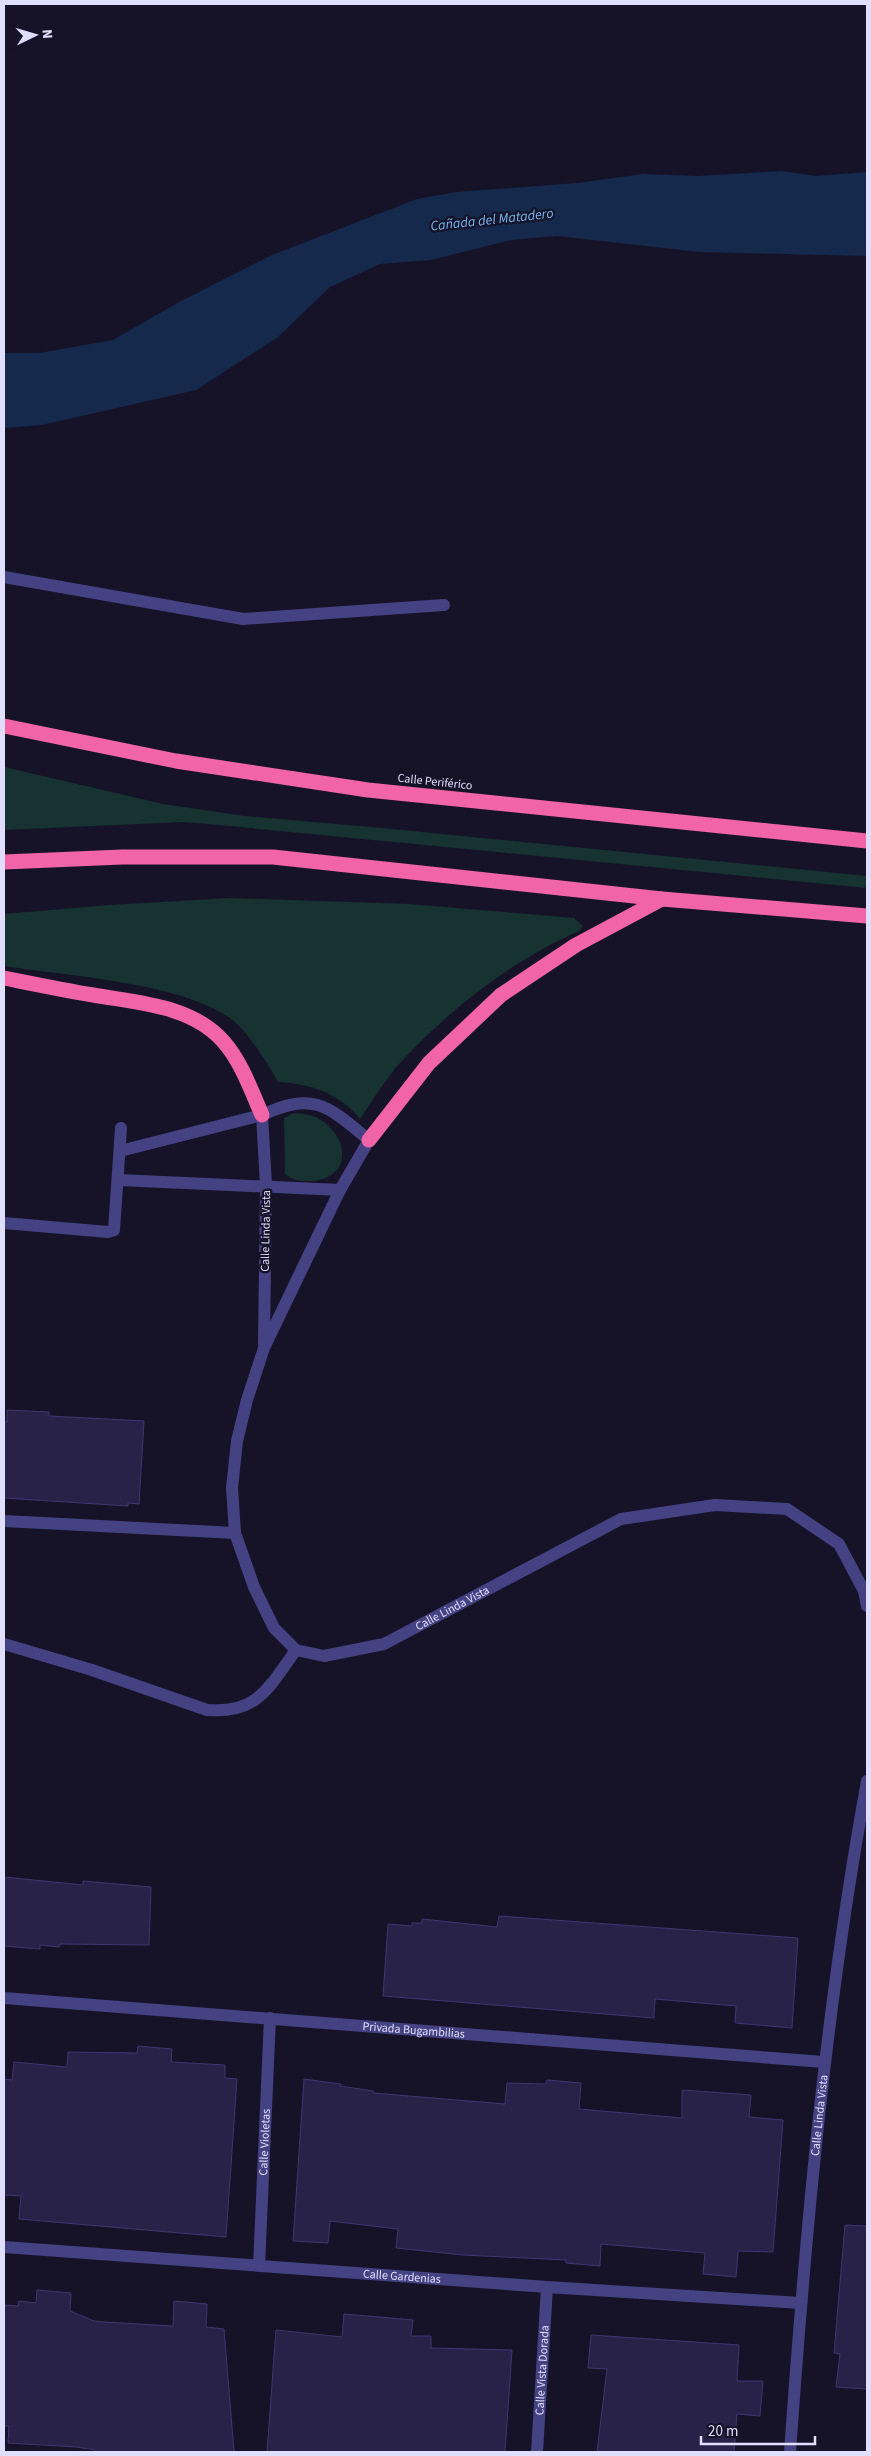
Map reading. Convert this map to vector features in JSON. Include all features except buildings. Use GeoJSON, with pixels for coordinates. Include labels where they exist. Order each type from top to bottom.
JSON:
{"type":"FeatureCollection","features":[{"type":"Feature","properties":{"kind":"highway","name":"Calle Periférico"},"geometry":{"type":"LineString","coordinates":[[4,726],[176,761],[368,790],[867,841]]}},
{"type":"Feature","properties":{"kind":"highway"},"geometry":{"type":"LineString","coordinates":[[4,862],[122,857],[273,858],[662,899],[867,916]]}},
{"type":"Feature","properties":{"kind":"highway"},"geometry":{"type":"LineString","coordinates":[[368,1140],[429,1063],[500,995],[576,945],[662,899]]}},
{"type":"Feature","properties":{"kind":"highway"},"geometry":{"type":"LineString","coordinates":[[4,978],[158,1006],[191,1017],[210,1028],[224,1041],[236,1060],[262,1114]]}},
{"type":"Feature","properties":{"kind":"street"},"geometry":{"type":"LineString","coordinates":[[4,577],[243,619],[444,605]]}},
{"type":"Feature","properties":{"kind":"street"},"geometry":{"type":"LineString","coordinates":[[120,1151],[262,1114],[283,1105],[301,1102],[322,1106],[338,1114],[368,1140]]}},
{"type":"Feature","properties":{"kind":"street","name":"Calle Linda Vista"},"geometry":{"type":"LineString","coordinates":[[262,1114],[266,1186],[264,1348]]}},
{"type":"Feature","properties":{"kind":"street"},"geometry":{"type":"LineString","coordinates":[[4,1223],[111,1232],[114,1226],[119,1180],[121,1128]]}},
{"type":"Feature","properties":{"kind":"street","name":"Calle Linda Vista"},"geometry":{"type":"LineString","coordinates":[[368,1140],[340,1190],[264,1348],[247,1400],[238,1442],[232,1488],[235,1533],[254,1587],[274,1628],[296,1650],[324,1656],[384,1644],[621,1519],[715,1504],[787,1508],[839,1544],[864,1591],[867,1606]]}},
{"type":"Feature","properties":{"kind":"street"},"geometry":{"type":"LineString","coordinates":[[119,1180],[340,1190]]}},
{"type":"Feature","properties":{"kind":"street"},"geometry":{"type":"LineString","coordinates":[[4,1521],[235,1533]]}},
{"type":"Feature","properties":{"kind":"street"},"geometry":{"type":"LineString","coordinates":[[4,1644],[92,1670],[207,1710],[226,1712],[244,1707],[263,1695],[296,1650]]}},
{"type":"Feature","properties":{"kind":"street","name":"Calle Linda Vista"},"geometry":{"type":"LineString","coordinates":[[790,2452],[800,2303],[824,2062],[846,1896],[867,1781]]}},
{"type":"Feature","properties":{"kind":"street","name":"Privada Bugambilias"},"geometry":{"type":"LineString","coordinates":[[4,1998],[824,2062]]}},
{"type":"Feature","properties":{"kind":"street","name":"Calle Violetas"},"geometry":{"type":"LineString","coordinates":[[259,2266],[270,2018]]}},
{"type":"Feature","properties":{"kind":"street","name":"Calle Gardenias"},"geometry":{"type":"LineString","coordinates":[[4,2247],[547,2287],[800,2303]]}},
{"type":"Feature","properties":{"kind":"street","name":"Calle Vista Dorada"},"geometry":{"type":"LineString","coordinates":[[537,2452],[547,2287]]}},
{"type":"Feature","properties":{"kind":"green space"},"geometry":{"type":"Polygon","coordinates":[[[4,767],[163,804],[245,816],[867,876],[867,888],[184,822],[4,830],[4,767]]]}},
{"type":"Feature","properties":{"kind":"green space"},"geometry":{"type":"Polygon","coordinates":[[[229,898],[409,904],[574,918],[583,926],[579,931],[530,956],[507,971],[441,1022],[396,1068],[360,1119],[334,1096],[302,1085],[278,1082],[263,1057],[237,1023],[208,1006],[182,996],[152,988],[89,977],[4,966],[4,914],[229,898]]]}},
{"type":"Feature","properties":{"kind":"green space"},"geometry":{"type":"Polygon","coordinates":[[[294,1113],[310,1115],[321,1120],[332,1130],[338,1139],[342,1148],[340,1165],[335,1172],[326,1178],[302,1181],[295,1180],[285,1174],[284,1118],[294,1113]]]}},
{"type":"Feature","properties":{"kind":"water","name":"Cañada del Matadero"},"geometry":{"type":"Polygon","coordinates":[[[782,171],[816,176],[867,172],[867,256],[700,252],[557,236],[511,240],[431,260],[380,264],[330,287],[278,337],[196,390],[42,425],[4,428],[4,353],[39,353],[113,340],[179,302],[272,255],[417,199],[456,192],[577,183],[643,174],[699,176],[782,171]]]}}]}
